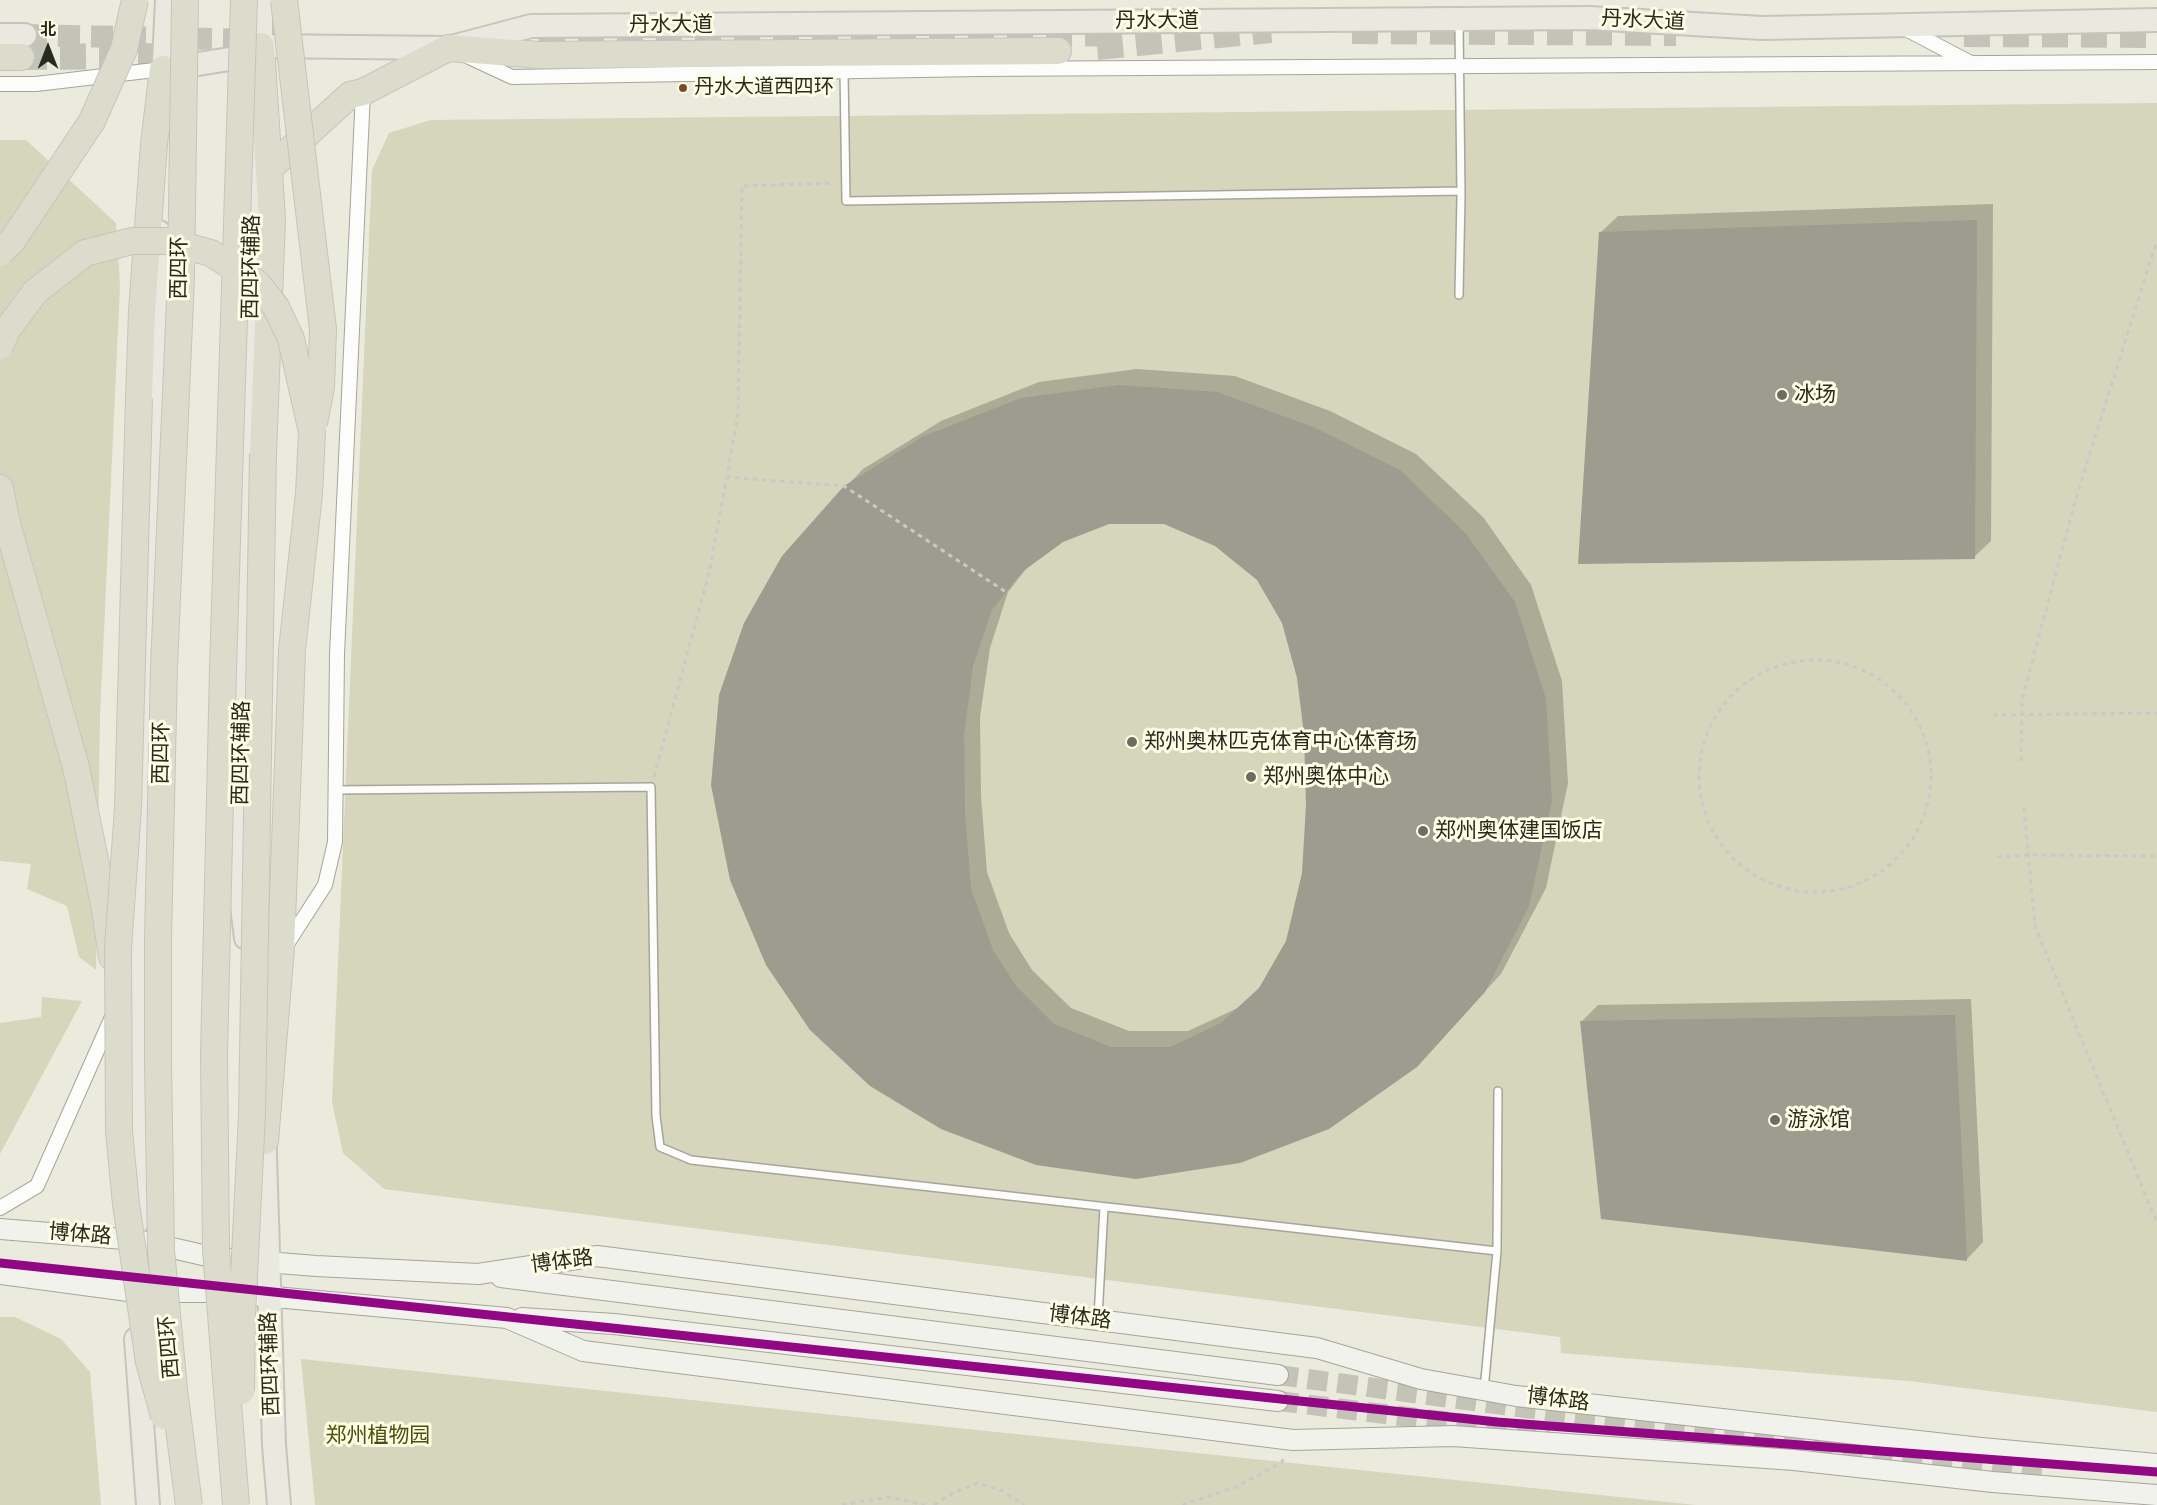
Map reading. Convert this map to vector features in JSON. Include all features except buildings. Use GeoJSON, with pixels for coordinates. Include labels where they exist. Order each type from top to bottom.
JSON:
{"type":"FeatureCollection","features":[{"type":"Feature","properties":{"kind":"highway"},"geometry":{"type":"LineString","coordinates":[[0,253],[12,241],[92,121],[124,49],[135,0]]}},
{"type":"Feature","properties":{"kind":"highway","name":"西四环"},"geometry":{"type":"LineString","coordinates":[[185,0],[181,278],[163,679],[158,1062],[161,1250],[174,1390],[188,1505]]}},
{"type":"Feature","properties":{"kind":"highway"},"geometry":{"type":"LineString","coordinates":[[238,1505],[242,1315],[252,1115],[263,454],[272,219],[269,169],[244,0]]}},
{"type":"Feature","properties":{"kind":"highway"},"geometry":{"type":"LineString","coordinates":[[265,1141],[281,954],[292,650],[309,494],[312,432],[321,387],[323,329],[284,0]]}},
{"type":"Feature","properties":{"kind":"highway"},"geometry":{"type":"LineString","coordinates":[[269,169],[350,95],[363,92],[448,48],[539,54],[1058,51]]}},
{"type":"Feature","properties":{"kind":"highway"},"geometry":{"type":"LineString","coordinates":[[238,1505],[216,1258],[214,1054],[223,669],[252,52]]}},
{"type":"Feature","properties":{"kind":"highway"},"geometry":{"type":"LineString","coordinates":[[163,69],[154,144],[141,311],[128,808],[118,948],[119,1131],[126,1204],[149,1362],[188,1505]]}},
{"type":"Feature","properties":{"kind":"highway"},"geometry":{"type":"LineString","coordinates":[[0,346],[7,330],[35,291],[84,253],[132,241],[167,241],[211,253],[257,283],[276,307],[291,339],[312,432]]}},
{"type":"Feature","properties":{"kind":"highway"},"geometry":{"type":"LineString","coordinates":[[0,488],[6,520],[76,767],[105,909],[118,1000]]}},
{"type":"Feature","properties":{"kind":"main road"},"geometry":{"type":"LineString","coordinates":[[148,1505],[136,1353],[136,1293],[163,69],[167,0]]}},
{"type":"Feature","properties":{"kind":"main road","name":"西四环辅路"},"geometry":{"type":"LineString","coordinates":[[261,0],[252,52],[252,231],[239,883],[263,1063],[273,1445],[279,1505]]}},
{"type":"Feature","properties":{"kind":"main road","name":"丹水大道"},"geometry":{"type":"LineString","coordinates":[[163,69],[252,52],[448,48],[531,26],[1589,18],[1762,28],[2157,20]]}},
{"type":"Feature","properties":{"kind":"main road"},"geometry":{"type":"LineString","coordinates":[[0,34],[15,50]]}},
{"type":"Feature","properties":{"kind":"street"},"geometry":{"type":"LineString","coordinates":[[1899,26],[1972,64]]}},
{"type":"Feature","properties":{"kind":"street"},"geometry":{"type":"LineString","coordinates":[[448,48],[512,77],[844,71],[2157,62]]}},
{"type":"Feature","properties":{"kind":"street"},"geometry":{"type":"LineString","coordinates":[[0,84],[36,84],[163,69]]}},
{"type":"Feature","properties":{"kind":"street"},"geometry":{"type":"LineString","coordinates":[[281,954],[325,885],[335,842],[337,654],[363,92]]}},
{"type":"Feature","properties":{"kind":"street"},"geometry":{"type":"LineString","coordinates":[[0,1208],[37,1186],[142,949]]}},
{"type":"Feature","properties":{"kind":"street","name":"博体路"},"geometry":{"type":"LineString","coordinates":[[0,1229],[137,1240],[216,1258],[478,1274],[597,1256],[1317,1348],[1421,1379],[1484,1390],[1806,1429],[2157,1464]]}},
{"type":"Feature","properties":{"kind":"street","name":"博体路"},"geometry":{"type":"LineString","coordinates":[[0,1274],[136,1293],[219,1292],[507,1317],[583,1351],[1289,1440],[1454,1436],[1794,1460],[1993,1482],[2157,1495]]}},
{"type":"Feature","properties":{"kind":"street"},"geometry":{"type":"LineString","coordinates":[[478,1274],[1278,1375]]}},
{"type":"Feature","properties":{"kind":"street"},"geometry":{"type":"LineString","coordinates":[[507,1317],[614,1324],[1278,1401]]}},
{"type":"Feature","properties":{"kind":"lane"},"geometry":{"type":"LineString","coordinates":[[1459,19],[1461,191],[1459,295]]}},
{"type":"Feature","properties":{"kind":"lane"},"geometry":{"type":"LineString","coordinates":[[844,71],[846,201],[1461,191]]}},
{"type":"Feature","properties":{"kind":"lane"},"geometry":{"type":"LineString","coordinates":[[336,790],[651,787],[656,1116],[660,1147],[691,1160],[1497,1251]]}},
{"type":"Feature","properties":{"kind":"lane"},"geometry":{"type":"LineString","coordinates":[[1484,1390],[1497,1251],[1498,1091]]}},
{"type":"Feature","properties":{"kind":"lane"},"geometry":{"type":"LineString","coordinates":[[1098,1320],[1104,1207]]}},
{"type":"Feature","properties":{"kind":"path"},"geometry":{"type":"LineString","coordinates":[[651,787],[710,569],[738,414],[742,186],[846,183]]}},
{"type":"Feature","properties":{"kind":"path"},"geometry":{"type":"LineString","coordinates":[[2021,761],[2022,699],[2076,498],[2157,240]]}},
{"type":"Feature","properties":{"kind":"path"},"geometry":{"type":"LineString","coordinates":[[726,477],[844,486],[1006,592]]}},
{"type":"Feature","properties":{"kind":"path"},"geometry":{"type":"LineString","coordinates":[[1796,660],[1835,660],[1871,673],[1901,696],[1922,728],[1932,765],[1929,803],[1914,838],[1889,867],[1856,885],[1818,893],[1780,888],[1745,870],[1717,842],[1701,806],[1698,767],[1707,729],[1728,697],[1759,673],[1796,660]]}},
{"type":"Feature","properties":{"kind":"path"},"geometry":{"type":"LineString","coordinates":[[1993,715],[2157,713]]}},
{"type":"Feature","properties":{"kind":"path"},"geometry":{"type":"LineString","coordinates":[[2024,808],[2035,926],[2157,1223]]}},
{"type":"Feature","properties":{"kind":"path"},"geometry":{"type":"LineString","coordinates":[[1997,857],[2157,856]]}},
{"type":"Feature","properties":{"kind":"path"},"geometry":{"type":"LineString","coordinates":[[1182,1505],[1236,1487],[1282,1462],[1289,1440]]}},
{"type":"Feature","properties":{"kind":"path"},"geometry":{"type":"LineString","coordinates":[[934,1505],[952,1493],[977,1483],[1003,1491],[1024,1505]]}},
{"type":"Feature","properties":{"kind":"path"},"geometry":{"type":"LineString","coordinates":[[842,1505],[890,1497],[925,1505]]}},
{"type":"Feature","properties":{"kind":"green space","name":"郑州奥体中心"},"geometry":{"type":"Polygon","coordinates":[[[2157,103],[2157,1412],[1909,1381],[1561,1353],[1560,1337],[384,1189],[343,1153],[332,1102],[372,170],[389,133],[431,120],[2157,103]]]}},
{"type":"Feature","properties":{"kind":"green space"},"geometry":{"type":"Polygon","coordinates":[[[0,140],[26,140],[116,223],[120,286],[100,716],[96,970],[79,957],[67,906],[27,889],[31,864],[0,861],[0,140]]]}},
{"type":"Feature","properties":{"kind":"green space"},"geometry":{"type":"Polygon","coordinates":[[[42,997],[82,1001],[0,1154],[0,1023],[41,1017],[42,997]]]}},
{"type":"Feature","properties":{"kind":"green space"},"geometry":{"type":"Polygon","coordinates":[[[0,1317],[15,1317],[61,1339],[90,1372],[101,1505],[0,1505],[0,1317]]]}},
{"type":"Feature","properties":{"kind":"green space","name":"郑州植物园"},"geometry":{"type":"Polygon","coordinates":[[[301,1359],[1282,1462],[1696,1505],[315,1505],[301,1359]]]}},
{"type":"Feature","properties":{"kind":"tunnel"},"geometry":{"type":"LineString","coordinates":[[1097,47],[1271,30]]}},
{"type":"Feature","properties":{"kind":"tunnel"},"geometry":{"type":"LineString","coordinates":[[1352,31],[1676,33]]}},
{"type":"Feature","properties":{"kind":"tunnel"},"geometry":{"type":"LineString","coordinates":[[500,42],[1118,33]]}},
{"type":"Feature","properties":{"kind":"tunnel"},"geometry":{"type":"LineString","coordinates":[[1964,34],[2157,35]]}},
{"type":"Feature","properties":{"kind":"tunnel"},"geometry":{"type":"LineString","coordinates":[[25,35],[260,40]]}},
{"type":"Feature","properties":{"kind":"tunnel"},"geometry":{"type":"LineString","coordinates":[[21,57],[186,56]]}},
{"type":"Feature","properties":{"kind":"tunnel"},"geometry":{"type":"LineString","coordinates":[[1278,1375],[2050,1478]]}},
{"type":"Feature","properties":{"kind":"tunnel"},"geometry":{"type":"LineString","coordinates":[[1278,1401],[1549,1434]]}},
{"type":"Feature","properties":{"kind":"transit line"},"geometry":{"type":"LineString","coordinates":[[0,1263],[1497,1422],[2157,1472]]}},
{"type":"Feature","properties":{"kind":"place","name":"丹水大道西四环"},"geometry":{"type":"Point","coordinates":[683,88]}},
{"type":"Feature","properties":{"kind":"place","name":"冰场"},"geometry":{"type":"Point","coordinates":[1782,395]}},
{"type":"Feature","properties":{"kind":"place","name":"郑州奥林匹克体育中心体育场"},"geometry":{"type":"Point","coordinates":[1132,742]}},
{"type":"Feature","properties":{"kind":"place","name":"郑州奥体中心"},"geometry":{"type":"Point","coordinates":[1251,777]}},
{"type":"Feature","properties":{"kind":"place","name":"郑州奥体建国饭店"},"geometry":{"type":"Point","coordinates":[1423,831]}},
{"type":"Feature","properties":{"kind":"place","name":"游泳馆"},"geometry":{"type":"Point","coordinates":[1775,1120]}}]}
